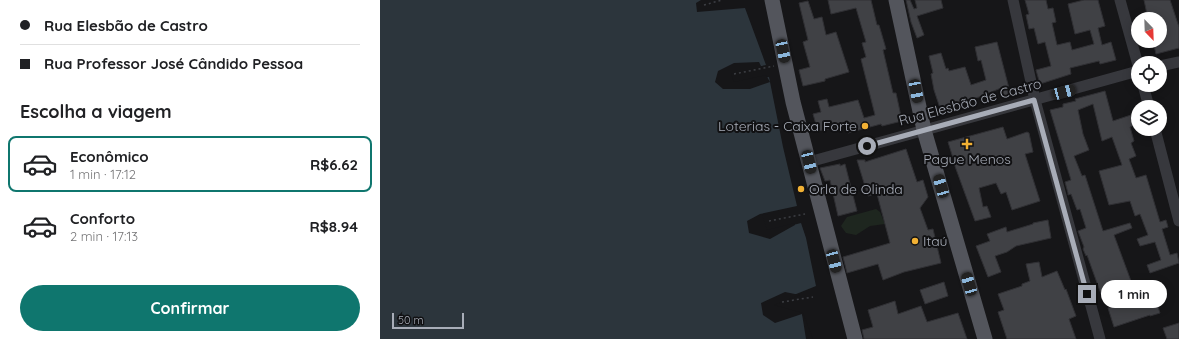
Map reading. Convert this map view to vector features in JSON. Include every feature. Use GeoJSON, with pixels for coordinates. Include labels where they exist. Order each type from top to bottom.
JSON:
{"type":"FeatureCollection","features":[{"type":"Feature","properties":{"kind":"main road"},"geometry":{"type":"LineString","coordinates":[[772,0],[793,102],[855,339]]}},
{"type":"Feature","properties":{"kind":"main road"},"geometry":{"type":"LineString","coordinates":[[896,0],[924,130],[985,339]]}},
{"type":"Feature","properties":{"kind":"street"},"geometry":{"type":"LineString","coordinates":[[1013,0],[1034,100],[1100,339]]}},
{"type":"Feature","properties":{"kind":"street"},"geometry":{"type":"LineString","coordinates":[[1120,0],[1136,56]]}},
{"type":"Feature","properties":{"kind":"street"},"geometry":{"type":"LineString","coordinates":[[1167,65],[1179,62]]}},
{"type":"Feature","properties":{"kind":"street","name":"Rua Elesbão de Castro"},"geometry":{"type":"LineString","coordinates":[[809,162],[1131,73]]}},
{"type":"Feature","properties":{"kind":"street"},"geometry":{"type":"LineString","coordinates":[[1157,136],[1179,221]]}},
{"type":"Feature","properties":{"kind":"path"},"geometry":{"type":"LineString","coordinates":[[704,5],[722,0]]}},
{"type":"Feature","properties":{"kind":"path"},"geometry":{"type":"LineString","coordinates":[[734,74],[785,64]]}},
{"type":"Feature","properties":{"kind":"path"},"geometry":{"type":"LineString","coordinates":[[770,221],[805,214]]}},
{"type":"Feature","properties":{"kind":"path"},"geometry":{"type":"LineString","coordinates":[[782,302],[813,297]]}},
{"type":"Feature","properties":{"kind":"shaded area"},"geometry":{"type":"Polygon","coordinates":[[[380,0],[701,0],[696,3],[697,12],[745,8],[766,65],[728,73],[733,84],[769,77],[797,206],[760,214],[766,232],[801,223],[806,238],[816,286],[769,305],[802,314],[811,339],[380,339],[380,0]]]}},
{"type":"Feature","properties":{"kind":"shaded area"},"geometry":{"type":"Polygon","coordinates":[[[876,209],[880,212],[885,224],[870,226],[856,235],[846,233],[841,226],[847,217],[876,209]]]}},
{"type":"Feature","properties":{"kind":"pier"},"geometry":{"type":"Polygon","coordinates":[[[759,62],[762,68],[731,74],[734,82],[766,75],[770,82],[750,89],[723,89],[715,82],[718,71],[734,63],[759,62]]]}},
{"type":"Feature","properties":{"kind":"pier"},"geometry":{"type":"Polygon","coordinates":[[[760,214],[768,214],[762,215],[767,230],[795,223],[795,225],[770,239],[749,233],[747,221],[760,214]]]}},
{"type":"Feature","properties":{"kind":"pier"},"geometry":{"type":"Polygon","coordinates":[[[785,292],[800,295],[774,305],[803,313],[813,339],[806,339],[802,314],[775,323],[763,315],[761,303],[785,292]]]}},
{"type":"Feature","properties":{"kind":"building"},"geometry":{"type":"Polygon","coordinates":[[[828,0],[871,0],[877,25],[879,25],[886,49],[883,50],[893,93],[896,93],[902,121],[882,126],[881,124],[848,133],[846,125],[818,131],[813,114],[821,112],[818,101],[827,99],[829,107],[858,100],[864,118],[875,115],[861,59],[866,57],[862,43],[866,42],[856,8],[831,14],[828,0]]]}},
{"type":"Feature","properties":{"kind":"building"},"geometry":{"type":"Polygon","coordinates":[[[906,0],[910,0],[914,9],[917,8],[915,0],[941,0],[943,8],[917,16],[924,35],[917,38],[911,22],[906,0]]]}},
{"type":"Feature","properties":{"kind":"building"},"geometry":{"type":"Polygon","coordinates":[[[1025,0],[1046,0],[1048,9],[1053,8],[1056,22],[1052,23],[1057,45],[1070,42],[1072,50],[1094,44],[1090,30],[1075,34],[1068,4],[1084,0],[1098,0],[1105,26],[1098,28],[1102,45],[1111,42],[1116,60],[1100,64],[1099,61],[1070,68],[1071,74],[1040,84],[1036,70],[1051,66],[1045,42],[1038,44],[1034,28],[1029,29],[1026,15],[1029,14],[1025,0]]]}},
{"type":"Feature","properties":{"kind":"building"},"geometry":{"type":"Polygon","coordinates":[[[1144,0],[1170,0],[1179,27],[1179,48],[1156,54],[1155,48],[1167,48],[1167,12],[1147,12],[1144,0]]]}},
{"type":"Feature","properties":{"kind":"building"},"geometry":{"type":"Polygon","coordinates":[[[808,1],[814,19],[822,17],[826,35],[836,32],[849,72],[825,79],[825,81],[803,86],[799,70],[810,67],[803,42],[808,40],[799,3],[808,1]]]}},
{"type":"Feature","properties":{"kind":"building"},"geometry":{"type":"Polygon","coordinates":[[[997,42],[1011,96],[1003,98],[1001,88],[979,97],[955,103],[955,106],[949,108],[950,112],[942,114],[934,90],[931,74],[933,73],[929,56],[941,53],[946,69],[948,68],[949,71],[965,67],[971,85],[986,80],[981,60],[978,61],[975,47],[997,42]]]}},
{"type":"Feature","properties":{"kind":"building"},"geometry":{"type":"Polygon","coordinates":[[[1105,91],[1113,121],[1131,115],[1131,136],[1133,136],[1134,141],[1131,143],[1136,156],[1129,159],[1136,178],[1146,175],[1160,222],[1166,220],[1168,227],[1162,229],[1170,255],[1177,253],[1179,263],[1150,273],[1147,265],[1161,260],[1155,242],[1140,246],[1137,239],[1148,235],[1140,214],[1135,216],[1130,201],[1109,205],[1099,171],[1122,165],[1112,137],[1102,141],[1093,104],[1078,110],[1083,134],[1089,150],[1074,156],[1082,176],[1085,175],[1103,231],[1130,223],[1132,228],[1114,235],[1131,281],[1101,294],[1087,255],[1086,256],[1083,249],[1084,247],[1078,231],[1086,228],[1080,209],[1077,210],[1071,194],[1068,195],[1065,182],[1071,180],[1050,110],[1063,107],[1063,104],[1076,101],[1075,99],[1105,91]]]}},
{"type":"Feature","properties":{"kind":"building"},"geometry":{"type":"Polygon","coordinates":[[[1003,127],[1007,139],[1027,132],[1029,133],[1033,152],[1025,154],[1040,201],[1012,210],[1006,192],[1001,194],[996,183],[979,188],[983,207],[987,206],[991,217],[975,221],[952,158],[948,142],[1003,127]]]}},
{"type":"Feature","properties":{"kind":"building"},"geometry":{"type":"Polygon","coordinates":[[[906,149],[917,182],[923,180],[928,197],[920,208],[928,230],[933,229],[941,263],[904,272],[883,280],[878,264],[847,273],[843,257],[890,243],[877,194],[868,196],[857,160],[865,160],[865,162],[906,149]]]}},
{"type":"Feature","properties":{"kind":"building"},"geometry":{"type":"Polygon","coordinates":[[[840,164],[840,166],[845,164],[857,211],[838,216],[830,180],[825,181],[820,168],[840,164]]]}},
{"type":"Feature","properties":{"kind":"building"},"geometry":{"type":"Polygon","coordinates":[[[1048,220],[1051,238],[1016,246],[1007,252],[995,256],[1001,272],[988,277],[976,246],[990,241],[987,234],[1006,227],[1007,232],[1033,223],[1048,220]]]}},
{"type":"Feature","properties":{"kind":"building"},"geometry":{"type":"Polygon","coordinates":[[[1039,262],[1042,277],[1057,271],[1065,290],[1066,289],[1076,316],[1069,319],[1076,339],[1007,339],[998,312],[1004,310],[998,294],[1022,286],[1022,284],[1030,281],[1026,264],[1039,262]]]}},
{"type":"Feature","properties":{"kind":"building"},"geometry":{"type":"Polygon","coordinates":[[[944,282],[948,296],[925,304],[920,290],[944,282]]]}},
{"type":"Feature","properties":{"kind":"building"},"geometry":{"type":"Polygon","coordinates":[[[1141,297],[1143,302],[1155,298],[1160,313],[1114,327],[1108,308],[1141,297]]]}},
{"type":"Feature","properties":{"kind":"building"},"geometry":{"type":"Polygon","coordinates":[[[895,301],[898,314],[921,306],[927,322],[958,313],[967,339],[864,339],[862,330],[873,327],[868,310],[895,301]]]}},
{"type":"Feature","properties":{"kind":"building"},"geometry":{"type":"Polygon","coordinates":[[[1179,323],[1179,339],[1167,339],[1163,328],[1179,323]]]}},
{"type":"Feature","properties":{"kind":"place","name":"Loterias - Caixa Forte"},"geometry":{"type":"Point","coordinates":[865,126]}},
{"type":"Feature","properties":{"kind":"place","name":"Pague Menos"},"geometry":{"type":"Point","coordinates":[967,144]}},
{"type":"Feature","properties":{"kind":"place","name":"Orla de Olinda"},"geometry":{"type":"Point","coordinates":[801,189]}},
{"type":"Feature","properties":{"kind":"place","name":"Itaú"},"geometry":{"type":"Point","coordinates":[915,241]}},
{"type":"Feature","properties":{"kind":"route"},"geometry":{"type":"LineString","coordinates":[[867,146],[1034,100],[1087,294]]}}]}
